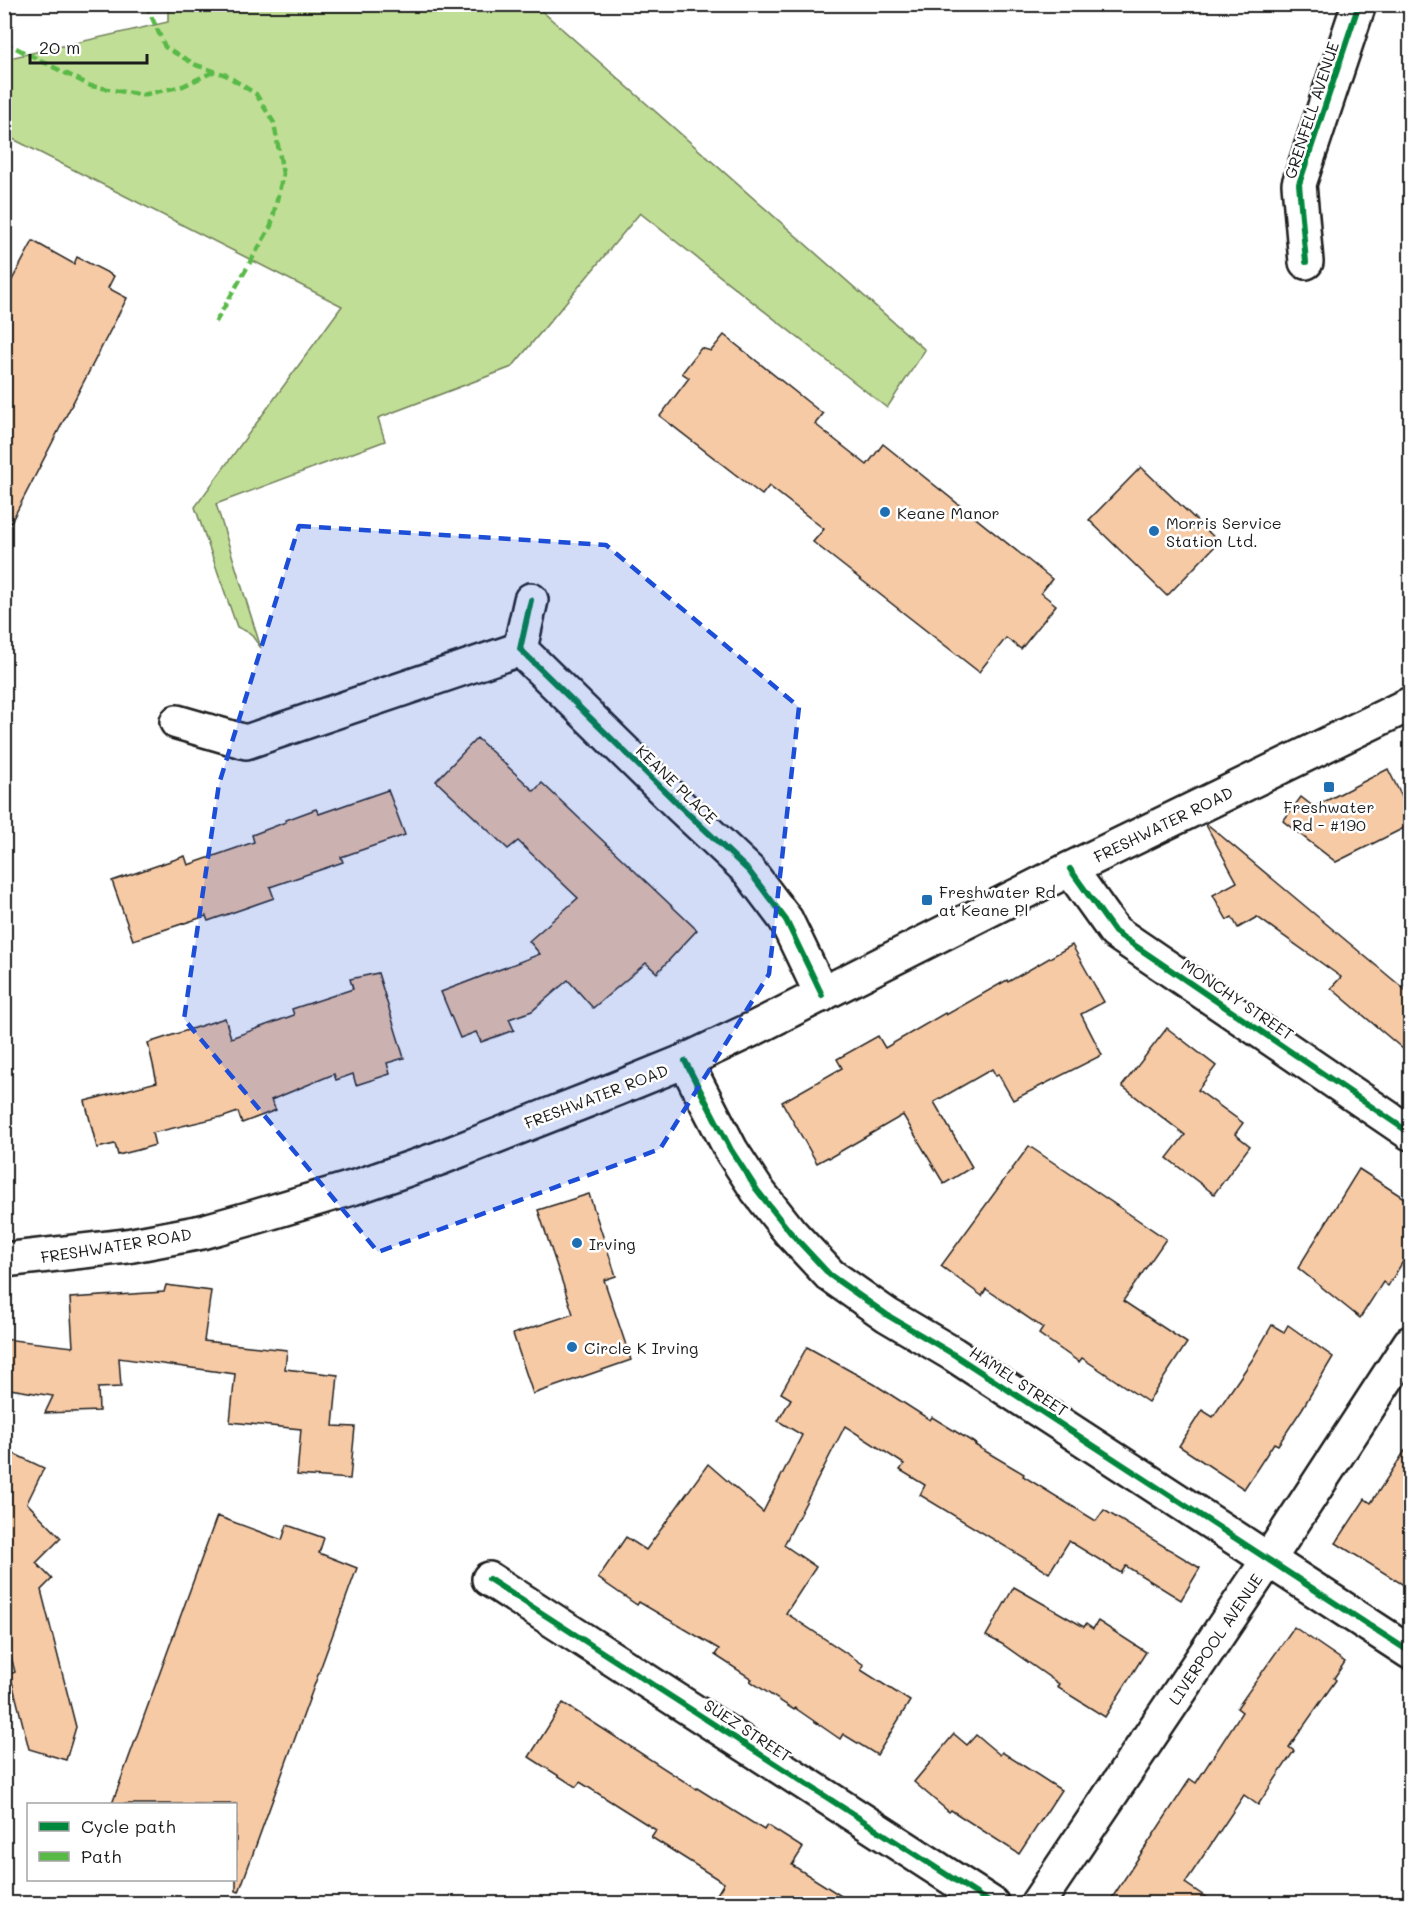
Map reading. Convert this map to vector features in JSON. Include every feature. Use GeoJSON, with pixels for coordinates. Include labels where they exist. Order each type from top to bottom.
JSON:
{"type":"FeatureCollection","features":[{"type":"Feature","properties":{"kind":"street","name":"GRENFELL AVENUE"},"geometry":{"type":"LineString","coordinates":[[1306,262],[1299,184],[1359,4]]}},
{"type":"Feature","properties":{"kind":"street"},"geometry":{"type":"LineString","coordinates":[[177,722],[246,742],[520,649],[531,600]]}},
{"type":"Feature","properties":{"kind":"street","name":"KEANE PLACE"},"geometry":{"type":"LineString","coordinates":[[520,649],[749,872],[786,920],[822,995]]}},
{"type":"Feature","properties":{"kind":"street","name":"FRESHWATER ROAD"},"geometry":{"type":"LineString","coordinates":[[4,1260],[92,1251],[202,1232],[297,1206],[440,1158],[685,1061],[822,995],[1070,868],[1410,704]]}},
{"type":"Feature","properties":{"kind":"street","name":"MONCHY STREET"},"geometry":{"type":"LineString","coordinates":[[1070,868],[1115,932],[1410,1133]]}},
{"type":"Feature","properties":{"kind":"street","name":"HAMEL STREET"},"geometry":{"type":"LineString","coordinates":[[685,1061],[731,1150],[751,1180],[790,1232],[830,1275],[883,1312],[953,1354],[1410,1652]]}},
{"type":"Feature","properties":{"kind":"street","name":"LIVERPOOL AVENUE"},"geometry":{"type":"LineString","coordinates":[[1037,1904],[1269,1559],[1410,1343]]}},
{"type":"Feature","properties":{"kind":"street","name":"SUEZ STREET"},"geometry":{"type":"LineString","coordinates":[[489,1579],[992,1904]]}},
{"type":"Feature","properties":{"kind":"highlighted area"},"geometry":{"type":"Polygon","coordinates":[[[299,526],[606,545],[799,707],[769,974],[660,1149],[378,1252],[184,1019],[219,784],[299,526]]]}},
{"type":"Feature","properties":{"kind":"green space"},"geometry":{"type":"Polygon","coordinates":[[[168,5],[535,5],[925,350],[887,408],[640,213],[512,367],[378,418],[385,441],[216,504],[261,648],[250,633],[237,627],[195,507],[342,306],[5,135],[5,59],[168,22],[168,5]]]}},
{"type":"Feature","properties":{"kind":"building"},"geometry":{"type":"Polygon","coordinates":[[[33,241],[74,264],[77,257],[114,276],[108,288],[127,298],[4,536],[4,295],[33,241]]]}},
{"type":"Feature","properties":{"kind":"building","name":"Keane Manor"},"geometry":{"type":"Polygon","coordinates":[[[724,335],[823,414],[815,424],[867,465],[883,444],[1052,579],[1041,593],[1056,605],[1021,649],[1006,638],[979,672],[813,542],[824,529],[769,486],[762,495],[660,416],[689,378],[682,373],[701,348],[711,351],[724,335]]]}},
{"type":"Feature","properties":{"kind":"building","name":"Morris Service Station Ltd."},"geometry":{"type":"Polygon","coordinates":[[[1141,467],[1219,542],[1167,596],[1089,520],[1141,467]]]}},
{"type":"Feature","properties":{"kind":"building"},"geometry":{"type":"Polygon","coordinates":[[[477,738],[534,791],[542,783],[697,930],[657,973],[646,963],[593,1008],[568,980],[532,1011],[509,1019],[514,1030],[481,1042],[476,1032],[460,1038],[441,992],[540,954],[529,941],[578,898],[518,841],[508,849],[436,781],[477,738]]]}},
{"type":"Feature","properties":{"kind":"building"},"geometry":{"type":"Polygon","coordinates":[[[1388,769],[1410,813],[1410,825],[1336,862],[1283,821],[1301,797],[1314,807],[1388,769]]]}},
{"type":"Feature","properties":{"kind":"building"},"geometry":{"type":"Polygon","coordinates":[[[388,790],[405,835],[341,857],[343,862],[270,887],[274,898],[208,921],[206,916],[133,940],[112,881],[185,856],[188,865],[254,842],[252,835],[286,822],[286,820],[316,809],[319,814],[388,790]]]}},
{"type":"Feature","properties":{"kind":"building"},"geometry":{"type":"Polygon","coordinates":[[[1207,824],[1410,994],[1410,1055],[1331,988],[1341,977],[1257,917],[1238,928],[1232,917],[1227,920],[1213,895],[1237,882],[1207,824]]]}},
{"type":"Feature","properties":{"kind":"building"},"geometry":{"type":"Polygon","coordinates":[[[1072,945],[1104,1002],[1081,1014],[1102,1055],[1013,1100],[998,1074],[996,1076],[992,1069],[934,1102],[972,1167],[944,1184],[903,1115],[817,1163],[782,1102],[842,1068],[837,1059],[878,1036],[885,1048],[1072,945]]]}},
{"type":"Feature","properties":{"kind":"building"},"geometry":{"type":"Polygon","coordinates":[[[378,973],[404,1058],[387,1063],[390,1074],[356,1085],[353,1074],[336,1080],[334,1074],[271,1100],[276,1110],[242,1123],[238,1112],[152,1133],[155,1145],[138,1150],[118,1155],[115,1144],[97,1148],[85,1101],[157,1082],[148,1043],[225,1018],[231,1038],[294,1015],[292,1009],[353,989],[350,979],[378,973]]]}},
{"type":"Feature","properties":{"kind":"building"},"geometry":{"type":"Polygon","coordinates":[[[1167,1028],[1216,1066],[1198,1090],[1243,1123],[1235,1134],[1250,1146],[1214,1194],[1167,1158],[1185,1135],[1122,1086],[1167,1028]]]}},
{"type":"Feature","properties":{"kind":"building"},"geometry":{"type":"Polygon","coordinates":[[[1029,1146],[1166,1239],[1123,1301],[1187,1343],[1148,1402],[1082,1358],[1079,1362],[1039,1334],[1043,1328],[986,1289],[982,1296],[941,1266],[1029,1146]]]}},
{"type":"Feature","properties":{"kind":"building"},"geometry":{"type":"Polygon","coordinates":[[[1359,1169],[1410,1202],[1410,1250],[1388,1286],[1383,1282],[1360,1318],[1298,1268],[1359,1169]]]}},
{"type":"Feature","properties":{"kind":"building"},"geometry":{"type":"Polygon","coordinates":[[[589,1194],[616,1276],[604,1280],[631,1360],[533,1394],[513,1334],[573,1314],[538,1210],[589,1194]]]}},
{"type":"Feature","properties":{"kind":"building"},"geometry":{"type":"Polygon","coordinates":[[[166,1285],[211,1291],[204,1341],[287,1350],[285,1369],[338,1375],[333,1426],[355,1427],[350,1479],[297,1475],[301,1429],[230,1422],[235,1374],[119,1358],[121,1387],[98,1388],[99,1411],[45,1413],[53,1396],[4,1388],[4,1339],[73,1347],[70,1298],[164,1292],[166,1285]]]}},
{"type":"Feature","properties":{"kind":"building"},"geometry":{"type":"Polygon","coordinates":[[[1272,1325],[1284,1332],[1288,1325],[1333,1357],[1278,1445],[1274,1443],[1244,1489],[1179,1446],[1202,1410],[1213,1417],[1252,1360],[1272,1325]]]}},
{"type":"Feature","properties":{"kind":"building"},"geometry":{"type":"Polygon","coordinates":[[[807,1347],[874,1384],[930,1420],[932,1417],[1096,1521],[1104,1510],[1200,1568],[1181,1600],[1126,1566],[1121,1573],[1069,1541],[1049,1573],[920,1495],[925,1485],[900,1470],[904,1464],[845,1426],[784,1545],[816,1567],[786,1613],[864,1665],[861,1670],[910,1701],[877,1755],[843,1734],[840,1739],[795,1708],[794,1710],[715,1655],[719,1649],[639,1602],[637,1605],[598,1578],[626,1537],[646,1550],[708,1464],[763,1512],[802,1435],[778,1421],[791,1399],[781,1393],[807,1347]]]}},
{"type":"Feature","properties":{"kind":"building"},"geometry":{"type":"Polygon","coordinates":[[[1410,1443],[1410,1589],[1336,1543],[1365,1499],[1371,1503],[1410,1443]]]}},
{"type":"Feature","properties":{"kind":"building"},"geometry":{"type":"Polygon","coordinates":[[[4,1449],[44,1468],[27,1503],[61,1538],[36,1563],[52,1579],[41,1590],[76,1727],[66,1760],[29,1749],[10,1674],[15,1672],[4,1629],[4,1449]]]}},
{"type":"Feature","properties":{"kind":"building"},"geometry":{"type":"Polygon","coordinates":[[[217,1516],[282,1540],[287,1525],[324,1538],[319,1553],[357,1568],[239,1892],[236,1891],[237,1803],[112,1803],[217,1516]]]}},
{"type":"Feature","properties":{"kind":"building"},"geometry":{"type":"Polygon","coordinates":[[[1014,1587],[1084,1627],[1086,1624],[1093,1629],[1098,1621],[1146,1652],[1105,1717],[1057,1687],[1059,1684],[1002,1644],[986,1636],[1014,1587]]]}},
{"type":"Feature","properties":{"kind":"building"},"geometry":{"type":"Polygon","coordinates":[[[1294,1627],[1345,1662],[1334,1678],[1336,1680],[1289,1747],[1294,1751],[1258,1805],[1244,1795],[1185,1883],[1216,1904],[1108,1904],[1190,1779],[1196,1783],[1242,1712],[1237,1708],[1294,1627]]]}},
{"type":"Feature","properties":{"kind":"building"},"geometry":{"type":"Polygon","coordinates":[[[563,1703],[696,1789],[764,1830],[767,1825],[803,1848],[792,1865],[854,1904],[711,1904],[724,1883],[651,1837],[656,1830],[580,1782],[576,1787],[529,1757],[563,1703]]]}},
{"type":"Feature","properties":{"kind":"building"},"geometry":{"type":"Polygon","coordinates":[[[954,1734],[967,1745],[976,1735],[1000,1755],[1002,1752],[1061,1790],[1019,1854],[951,1810],[949,1812],[914,1782],[954,1734]]]}},
{"type":"Feature","properties":{"kind":"marked path"},"geometry":{"type":"LineString","coordinates":[[146,4],[165,47],[196,65],[226,75],[256,94],[274,123],[283,174],[271,226],[214,325]]}},
{"type":"Feature","properties":{"kind":"marked path"},"geometry":{"type":"LineString","coordinates":[[4,42],[91,86],[142,95],[183,86],[215,71]]}},
{"type":"Feature","properties":{"kind":"cycle path"},"geometry":{"type":"LineString","coordinates":[[1306,262],[1299,184],[1359,4]]}},
{"type":"Feature","properties":{"kind":"cycle path"},"geometry":{"type":"LineString","coordinates":[[531,600],[520,649],[749,871],[786,920],[822,995]]}},
{"type":"Feature","properties":{"kind":"cycle path"},"geometry":{"type":"LineString","coordinates":[[1070,869],[1115,932],[1410,1133]]}},
{"type":"Feature","properties":{"kind":"cycle path"},"geometry":{"type":"LineString","coordinates":[[685,1061],[731,1150],[757,1190],[790,1232],[830,1275],[887,1315],[953,1354],[1410,1652]]}},
{"type":"Feature","properties":{"kind":"cycle path"},"geometry":{"type":"LineString","coordinates":[[489,1579],[992,1904]]}},
{"type":"Feature","properties":{"kind":"place","name":"Keane Manor"},"geometry":{"type":"Point","coordinates":[885,512]}},
{"type":"Feature","properties":{"kind":"place","name":"Morris Service Station Ltd."},"geometry":{"type":"Point","coordinates":[1154,531]}},
{"type":"Feature","properties":{"kind":"place","name":"Freshwater Rd - #190"},"geometry":{"type":"Point","coordinates":[1329,787]}},
{"type":"Feature","properties":{"kind":"place","name":"Freshwater Rd at Keane Pl"},"geometry":{"type":"Point","coordinates":[927,900]}},
{"type":"Feature","properties":{"kind":"place","name":"Irving"},"geometry":{"type":"Point","coordinates":[577,1243]}},
{"type":"Feature","properties":{"kind":"place","name":"Circle K Irving"},"geometry":{"type":"Point","coordinates":[572,1347]}}]}
